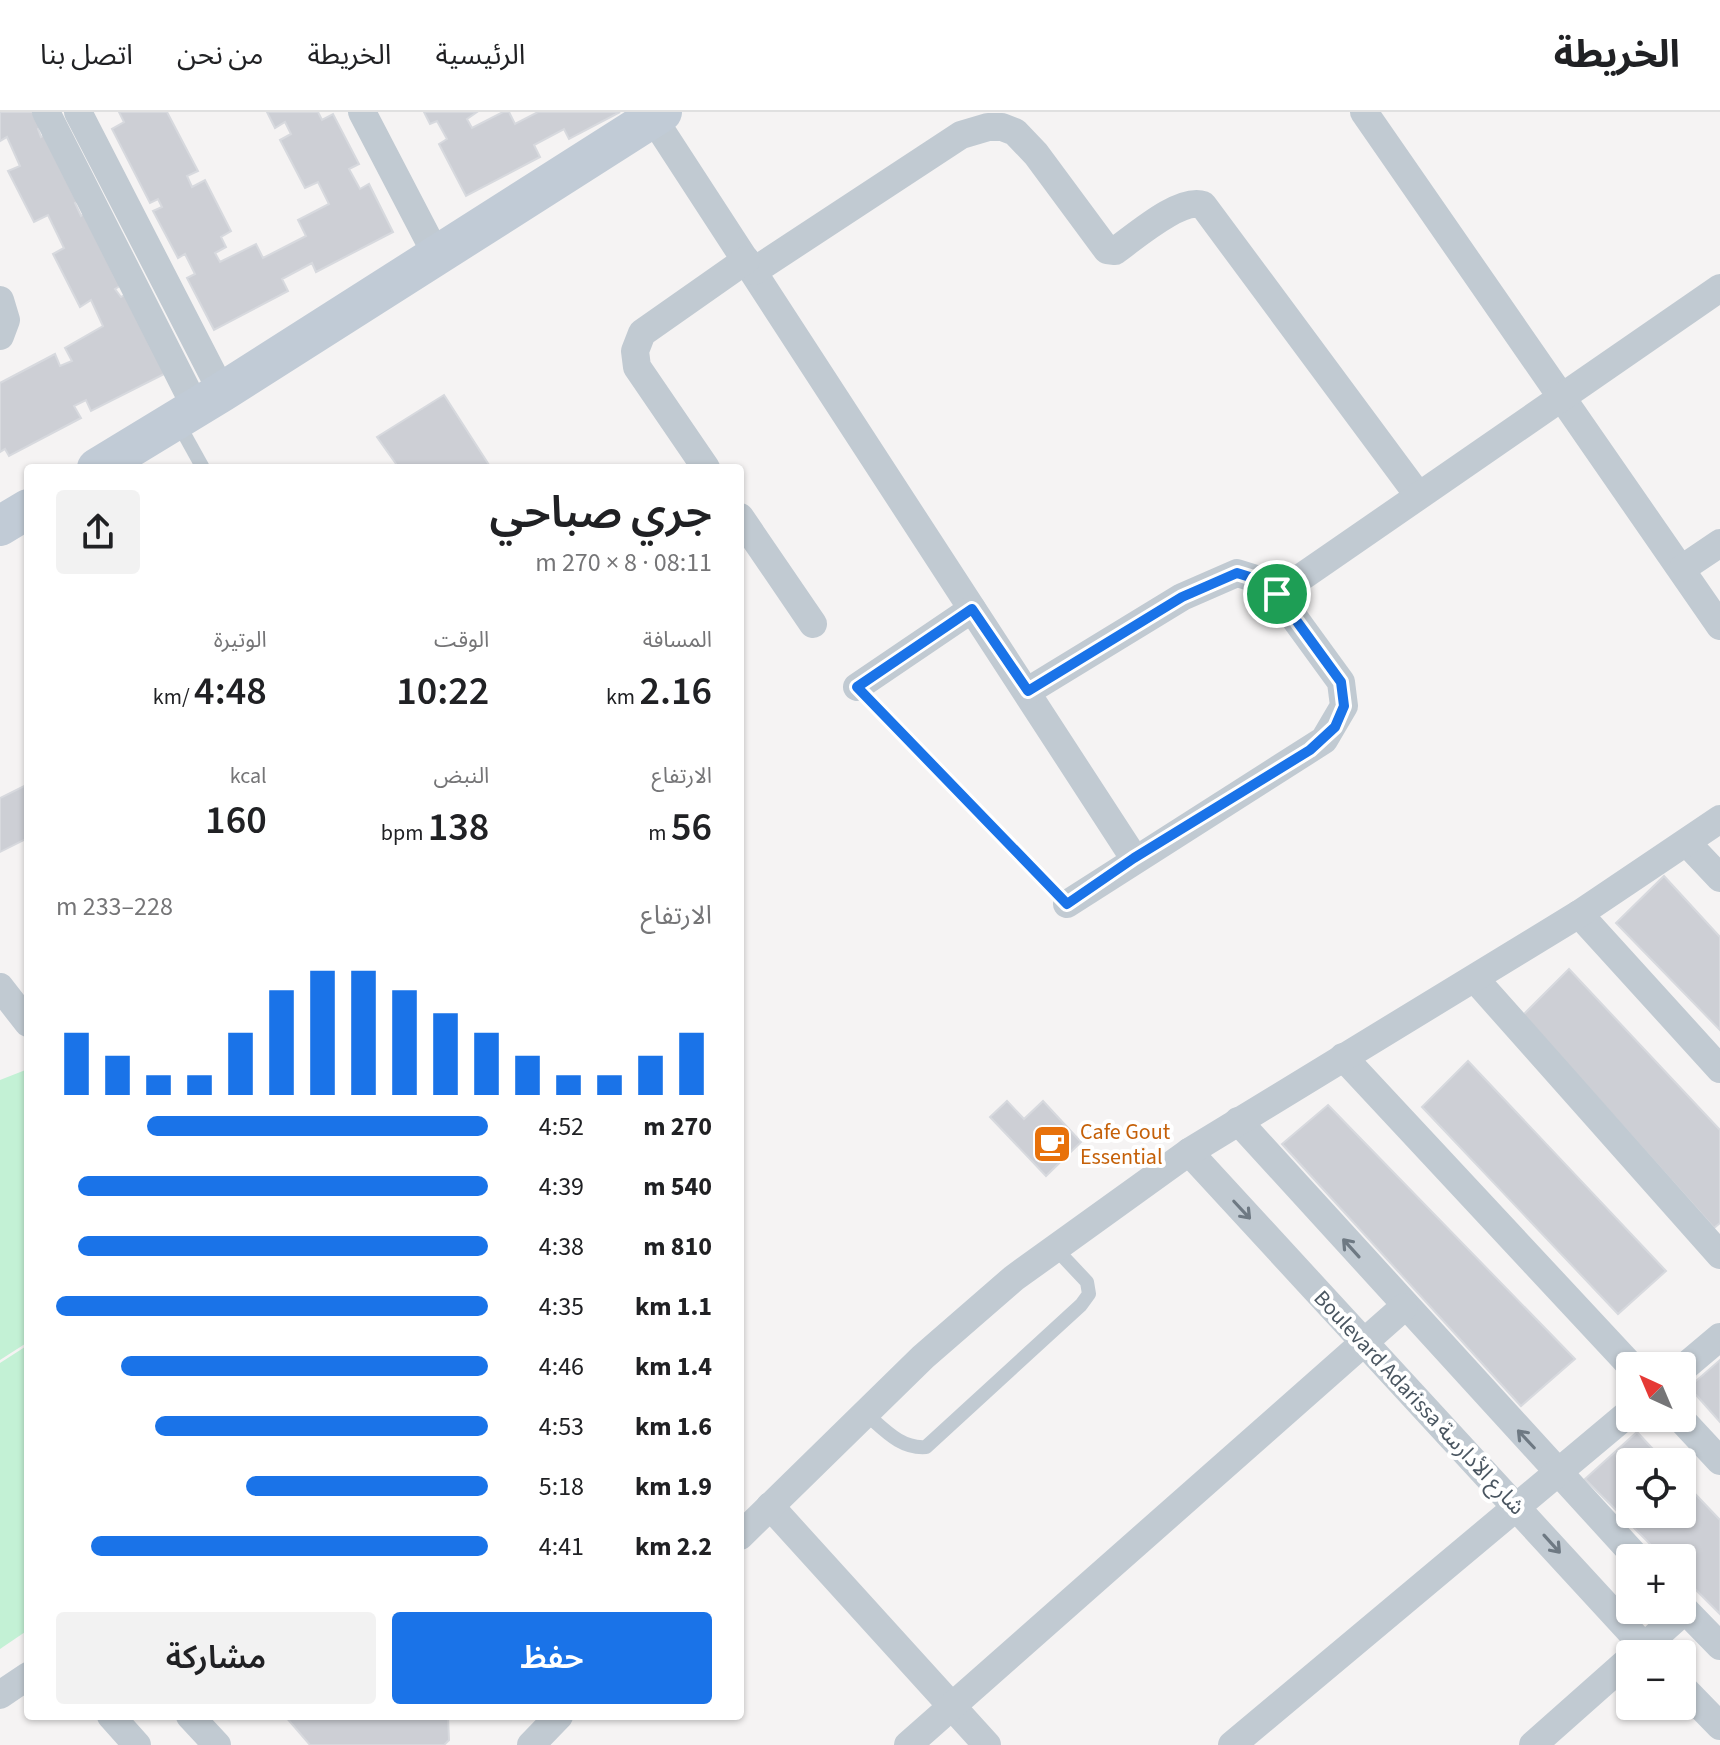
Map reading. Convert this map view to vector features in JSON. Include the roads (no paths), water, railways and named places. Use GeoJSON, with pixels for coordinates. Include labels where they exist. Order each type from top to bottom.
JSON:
{"type":"FeatureCollection","features":[{"type":"Feature","properties":{"kind":"street"},"geometry":{"type":"LineString","coordinates":[[46,112],[198,407]]}},
{"type":"Feature","properties":{"kind":"street"},"geometry":{"type":"LineString","coordinates":[[78,112],[198,407]]}},
{"type":"Feature","properties":{"kind":"street"},"geometry":{"type":"LineString","coordinates":[[362,112],[437,256]]}},
{"type":"Feature","properties":{"kind":"street"},"geometry":{"type":"LineString","coordinates":[[1364,112],[1559,397],[1683,568],[1720,626]]}},
{"type":"Feature","properties":{"kind":"street"},"geometry":{"type":"LineString","coordinates":[[104,464],[657,115],[750,266],[1134,858]]}},
{"type":"Feature","properties":{"kind":"street"},"geometry":{"type":"LineString","coordinates":[[703,464],[637,367],[635,351],[642,333],[961,135],[1002,127],[1015,132],[1036,154],[1107,250],[1115,251],[1181,206],[1194,202],[1203,205],[1418,495]]}},
{"type":"Feature","properties":{"kind":"street"},"geometry":{"type":"LineString","coordinates":[[1277,594],[1720,288]]}},
{"type":"Feature","properties":{"kind":"street"},"geometry":{"type":"LineString","coordinates":[[0,300],[6,320],[0,336]]}},
{"type":"Feature","properties":{"kind":"street"},"geometry":{"type":"LineString","coordinates":[[0,526],[24,511]]}},
{"type":"Feature","properties":{"kind":"street"},"geometry":{"type":"LineString","coordinates":[[744,523],[813,624]]}},
{"type":"Feature","properties":{"kind":"street"},"geometry":{"type":"LineString","coordinates":[[1683,568],[1720,543]]}},
{"type":"Feature","properties":{"kind":"street"},"geometry":{"type":"LineString","coordinates":[[1028,691],[1182,597],[1225,577],[1248,574],[1266,582],[1277,594],[1341,682],[1344,706],[1335,727],[1310,750],[1134,858],[1067,904]]}},
{"type":"Feature","properties":{"kind":"street"},"geometry":{"type":"LineString","coordinates":[[857,687],[972,609]]}},
{"type":"Feature","properties":{"kind":"street"},"geometry":{"type":"LineString","coordinates":[[744,1532],[923,1357],[1014,1278],[1189,1152],[1579,914],[1720,819]]}},
{"type":"Feature","properties":{"kind":"street"},"geometry":{"type":"LineString","coordinates":[[1687,843],[1720,878]]}},
{"type":"Feature","properties":{"kind":"street"},"geometry":{"type":"LineString","coordinates":[[1579,914],[1720,1069]]}},
{"type":"Feature","properties":{"kind":"street"},"geometry":{"type":"LineString","coordinates":[[1475,979],[1720,1255]]}},
{"type":"Feature","properties":{"kind":"street"},"geometry":{"type":"LineString","coordinates":[[0,987],[24,1018]]}},
{"type":"Feature","properties":{"kind":"street"},"geometry":{"type":"LineString","coordinates":[[1343,1057],[1618,1352]]}},
{"type":"Feature","properties":{"kind":"street"},"geometry":{"type":"LineString","coordinates":[[1238,1121],[1404,1307],[1624,1544]]}},
{"type":"Feature","properties":{"kind":"street","name":"Boulevard Adarissa شارع الأدارسة"},"geometry":{"type":"LineString","coordinates":[[1189,1152],[1519,1507],[1628,1640]]}},
{"type":"Feature","properties":{"kind":"street"},"geometry":{"type":"LineString","coordinates":[[908,1745],[1404,1307]]}},
{"type":"Feature","properties":{"kind":"street"},"geometry":{"type":"LineString","coordinates":[[1696,1357],[1720,1337]]}},
{"type":"Feature","properties":{"kind":"street"},"geometry":{"type":"LineString","coordinates":[[1232,1745],[1616,1424]]}},
{"type":"Feature","properties":{"kind":"street"},"geometry":{"type":"LineString","coordinates":[[1693,1432],[1720,1461]]}},
{"type":"Feature","properties":{"kind":"street"},"geometry":{"type":"LineString","coordinates":[[770,1506],[987,1745]]}},
{"type":"Feature","properties":{"kind":"street"},"geometry":{"type":"LineString","coordinates":[[1696,1621],[1720,1646]]}},
{"type":"Feature","properties":{"kind":"street"},"geometry":{"type":"LineString","coordinates":[[1653,1640],[1669,1624]]}},
{"type":"Feature","properties":{"kind":"street"},"geometry":{"type":"LineString","coordinates":[[1533,1745],[1616,1674]]}},
{"type":"Feature","properties":{"kind":"street"},"geometry":{"type":"LineString","coordinates":[[0,1695],[24,1679]]}},
{"type":"Feature","properties":{"kind":"street"},"geometry":{"type":"LineString","coordinates":[[1696,1701],[1720,1726]]}},
{"type":"Feature","properties":{"kind":"street"},"geometry":{"type":"LineString","coordinates":[[115,1720],[137,1745]]}},
{"type":"Feature","properties":{"kind":"street"},"geometry":{"type":"LineString","coordinates":[[194,1720],[217,1745]]}},
{"type":"Feature","properties":{"kind":"street"},"geometry":{"type":"LineString","coordinates":[[531,1745],[555,1720]]}},
{"type":"Feature","properties":{"kind":"lane"},"geometry":{"type":"LineString","coordinates":[[198,407],[203,464]]}},
{"type":"Feature","properties":{"kind":"lane"},"geometry":{"type":"LineString","coordinates":[[865,1413],[904,1444],[912,1448],[926,1447],[1089,1294],[1087,1282],[1056,1249]]}},
{"type":"Feature","properties":{"kind":"place","name":"Cafe Gout Essential"},"geometry":{"type":"Point","coordinates":[1052,1144]}}]}
